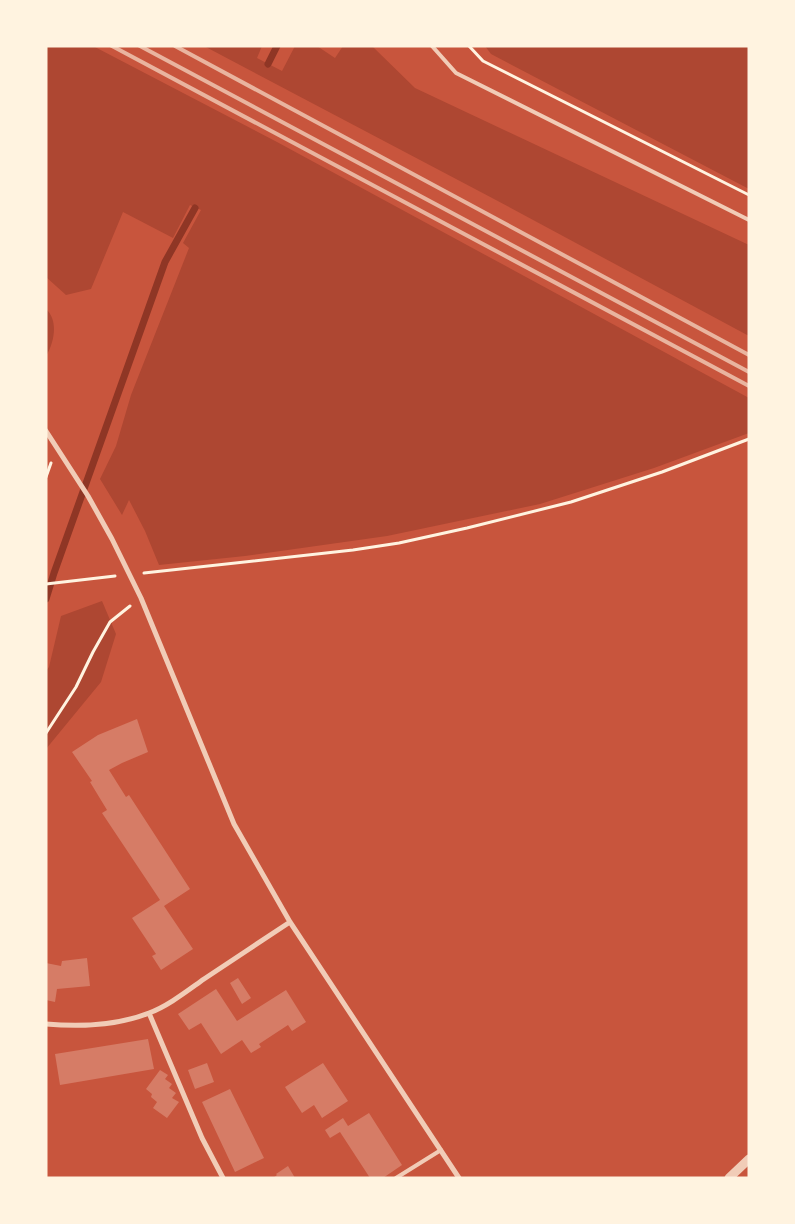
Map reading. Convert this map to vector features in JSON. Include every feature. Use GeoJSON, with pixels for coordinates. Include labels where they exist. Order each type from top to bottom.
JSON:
{"type":"FeatureCollection","features":[{"type":"Feature","properties":{"kind":"street"},"geometry":{"type":"LineString","coordinates":[[46,431],[88,496],[112,539],[140,598],[234,824],[290,922],[459,1178]]}},
{"type":"Feature","properties":{"kind":"street"},"geometry":{"type":"LineString","coordinates":[[46,1024],[73,1026],[99,1024],[149,1013],[181,995],[290,922]]}},
{"type":"Feature","properties":{"kind":"street"},"geometry":{"type":"LineString","coordinates":[[149,1013],[202,1138],[223,1178]]}},
{"type":"Feature","properties":{"kind":"street"},"geometry":{"type":"LineString","coordinates":[[729,1178],[749,1160]]}},
{"type":"Feature","properties":{"kind":"lane"},"geometry":{"type":"LineString","coordinates":[[432,46],[456,73],[749,220]]}},
{"type":"Feature","properties":{"kind":"lane"},"geometry":{"type":"LineString","coordinates":[[396,1178],[441,1150]]}},
{"type":"Feature","properties":{"kind":"path"},"geometry":{"type":"LineString","coordinates":[[469,46],[484,61],[749,194]]}},
{"type":"Feature","properties":{"kind":"path"},"geometry":{"type":"LineString","coordinates":[[246,562],[353,550],[399,542],[571,502],[662,472],[749,439]]}},
{"type":"Feature","properties":{"kind":"path"},"geometry":{"type":"LineString","coordinates":[[46,733],[76,687],[92,652],[110,622],[140,598]]}},
{"type":"Feature","properties":{"kind":"shaded area"},"geometry":{"type":"Polygon","coordinates":[[[46,46],[93,46],[277,142],[749,398],[749,433],[654,468],[540,504],[387,536],[245,556],[159,565],[145,531],[129,500],[122,515],[100,479],[116,446],[131,395],[189,248],[183,243],[201,210],[190,205],[173,238],[123,212],[91,289],[66,295],[46,277],[46,46]]]}},
{"type":"Feature","properties":{"kind":"shaded area"},"geometry":{"type":"Polygon","coordinates":[[[204,46],[262,46],[257,58],[282,71],[295,46],[317,46],[335,58],[343,46],[372,46],[415,88],[749,245],[749,336],[494,199],[204,46]]]}},
{"type":"Feature","properties":{"kind":"shaded area"},"geometry":{"type":"Polygon","coordinates":[[[485,46],[749,46],[749,189],[491,54],[485,46]]]}},
{"type":"Feature","properties":{"kind":"shaded area"},"geometry":{"type":"Polygon","coordinates":[[[46,309],[53,320],[54,332],[46,356],[46,309]]]}},
{"type":"Feature","properties":{"kind":"shaded area"},"geometry":{"type":"Polygon","coordinates":[[[102,601],[116,634],[101,682],[46,749],[46,671],[49,667],[61,616],[102,601]]]}},
{"type":"Feature","properties":{"kind":"building"},"geometry":{"type":"Polygon","coordinates":[[[137,719],[148,752],[109,770],[126,797],[129,795],[190,889],[164,906],[193,949],[161,970],[152,956],[156,954],[132,918],[160,900],[102,813],[107,810],[90,782],[92,781],[72,752],[98,735],[137,719]]]}},
{"type":"Feature","properties":{"kind":"building"},"geometry":{"type":"Polygon","coordinates":[[[87,958],[90,986],[57,989],[55,1002],[46,1000],[46,963],[61,966],[62,961],[87,958]]]}},
{"type":"Feature","properties":{"kind":"building"},"geometry":{"type":"Polygon","coordinates":[[[238,978],[251,998],[242,1004],[230,983],[238,978]]]}},
{"type":"Feature","properties":{"kind":"building"},"geometry":{"type":"Polygon","coordinates":[[[216,989],[237,1021],[286,990],[306,1022],[292,1031],[288,1025],[259,1044],[261,1047],[251,1053],[242,1040],[221,1054],[201,1023],[189,1030],[178,1014],[216,989]]]}},
{"type":"Feature","properties":{"kind":"building"},"geometry":{"type":"Polygon","coordinates":[[[148,1039],[154,1069],[60,1085],[55,1054],[148,1039]]]}},
{"type":"Feature","properties":{"kind":"building"},"geometry":{"type":"Polygon","coordinates":[[[207,1063],[214,1082],[195,1089],[188,1070],[207,1063]]]}},
{"type":"Feature","properties":{"kind":"building"},"geometry":{"type":"Polygon","coordinates":[[[323,1063],[348,1101],[322,1118],[314,1105],[302,1113],[285,1087],[323,1063]]]}},
{"type":"Feature","properties":{"kind":"building"},"geometry":{"type":"Polygon","coordinates":[[[160,1070],[168,1075],[165,1079],[172,1084],[169,1088],[176,1093],[172,1098],[179,1102],[167,1118],[153,1108],[157,1102],[146,1089],[160,1070]]]}},
{"type":"Feature","properties":{"kind":"building"},"geometry":{"type":"Polygon","coordinates":[[[230,1089],[264,1158],[235,1172],[202,1102],[230,1089]]]}},
{"type":"Feature","properties":{"kind":"building"},"geometry":{"type":"Polygon","coordinates":[[[369,1113],[402,1165],[383,1178],[370,1178],[340,1132],[330,1138],[325,1130],[343,1118],[348,1126],[369,1113]]]}},
{"type":"Feature","properties":{"kind":"building"},"geometry":{"type":"Polygon","coordinates":[[[288,1166],[295,1178],[273,1178],[276,1174],[288,1166]]]}},
{"type":"Feature","properties":{"kind":"waterway"},"geometry":{"type":"LineString","coordinates":[[268,64],[277,46]]}},
{"type":"Feature","properties":{"kind":"waterway"},"geometry":{"type":"LineString","coordinates":[[46,599],[165,262],[195,208]]}},
{"type":"Feature","properties":{"kind":"railway"},"geometry":{"type":"LineString","coordinates":[[112,46],[749,386]]}},
{"type":"Feature","properties":{"kind":"railway"},"geometry":{"type":"LineString","coordinates":[[140,46],[749,372]]}},
{"type":"Feature","properties":{"kind":"railway"},"geometry":{"type":"LineString","coordinates":[[175,46],[749,355]]}}]}
